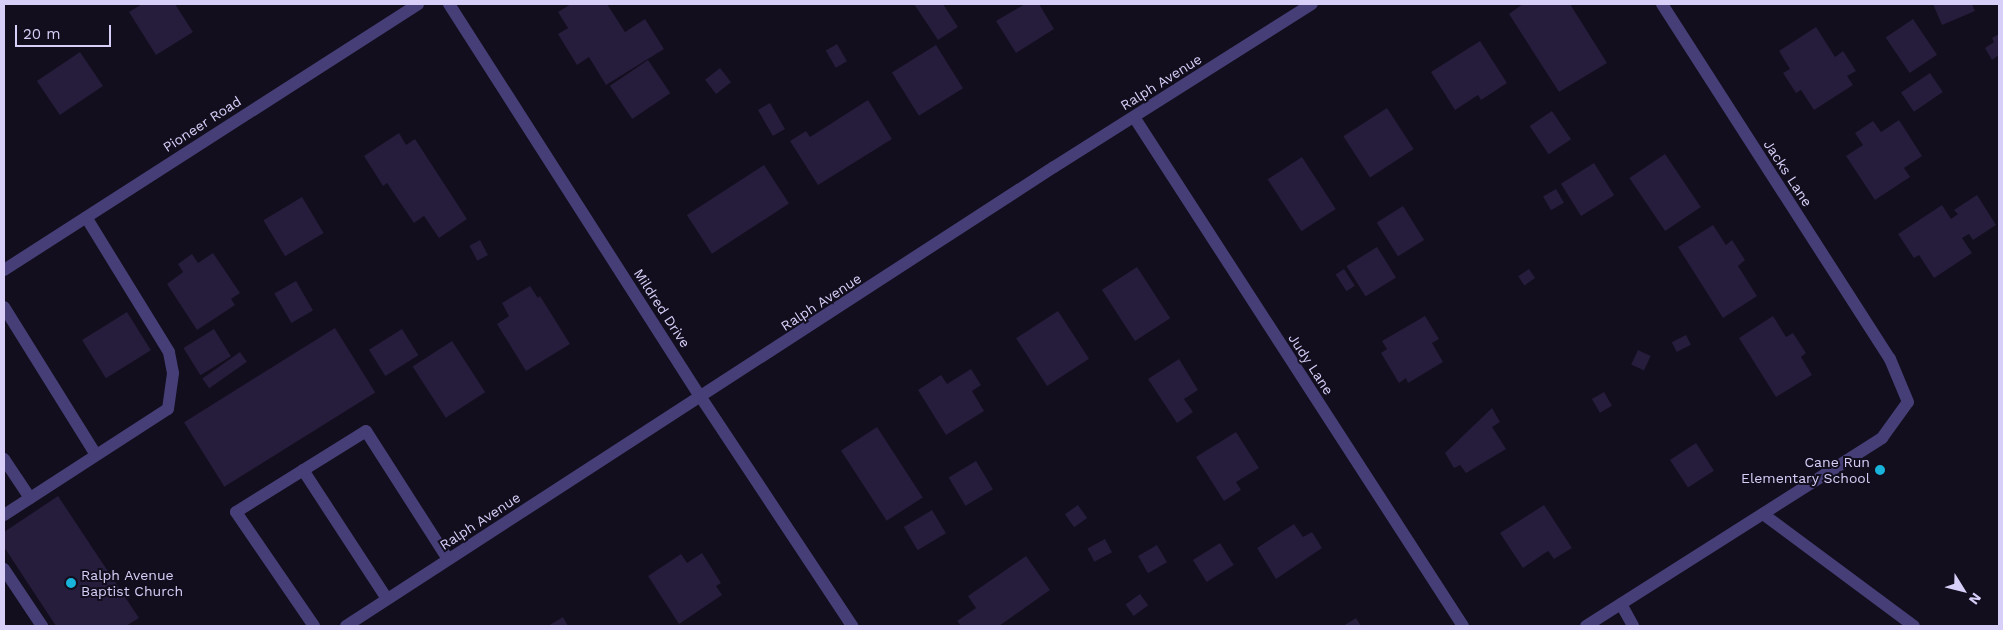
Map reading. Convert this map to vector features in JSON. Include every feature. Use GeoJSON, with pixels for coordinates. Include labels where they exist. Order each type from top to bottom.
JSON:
{"type":"FeatureCollection","features":[{"type":"Feature","properties":{"kind":"street","name":"Pioneer Road"},"geometry":{"type":"LineString","coordinates":[[4,270],[418,4]]}},
{"type":"Feature","properties":{"kind":"street","name":"Mildred Drive"},"geometry":{"type":"LineString","coordinates":[[449,4],[700,396],[852,626]]}},
{"type":"Feature","properties":{"kind":"street","name":"Ralph Avenue"},"geometry":{"type":"LineString","coordinates":[[346,626],[700,396],[1312,4]]}},
{"type":"Feature","properties":{"kind":"street","name":"Jacks Lane"},"geometry":{"type":"LineString","coordinates":[[1662,4],[1890,359],[1908,402],[1882,438],[1763,514]]}},
{"type":"Feature","properties":{"kind":"street","name":"Judy Lane"},"geometry":{"type":"LineString","coordinates":[[1134,117],[1463,626]]}},
{"type":"Feature","properties":{"kind":"street"},"geometry":{"type":"LineString","coordinates":[[4,515],[168,409],[173,373],[169,352],[86,217]]}},
{"type":"Feature","properties":{"kind":"street"},"geometry":{"type":"LineString","coordinates":[[4,307],[96,455]]}},
{"type":"Feature","properties":{"kind":"street"},"geometry":{"type":"LineString","coordinates":[[314,626],[236,512],[366,431],[448,560]]}},
{"type":"Feature","properties":{"kind":"street"},"geometry":{"type":"LineString","coordinates":[[4,459],[30,498]]}},
{"type":"Feature","properties":{"kind":"street"},"geometry":{"type":"LineString","coordinates":[[303,470],[387,599]]}},
{"type":"Feature","properties":{"kind":"street"},"geometry":{"type":"LineString","coordinates":[[1586,626],[1763,514],[1914,626]]}},
{"type":"Feature","properties":{"kind":"street"},"geometry":{"type":"LineString","coordinates":[[4,569],[42,626]]}},
{"type":"Feature","properties":{"kind":"street"},"geometry":{"type":"LineString","coordinates":[[1622,604],[1633,626]]}},
{"type":"Feature","properties":{"kind":"building"},"geometry":{"type":"Polygon","coordinates":[[[142,4],[175,4],[193,32],[156,55],[129,12],[142,4]]]}},
{"type":"Feature","properties":{"kind":"building"},"geometry":{"type":"Polygon","coordinates":[[[571,4],[607,4],[625,32],[645,19],[664,49],[606,85],[589,57],[577,65],[558,34],[568,28],[558,12],[571,4]]]}},
{"type":"Feature","properties":{"kind":"building"},"geometry":{"type":"Polygon","coordinates":[[[914,4],[943,4],[958,27],[938,40],[914,4]]]}},
{"type":"Feature","properties":{"kind":"building"},"geometry":{"type":"Polygon","coordinates":[[[1025,4],[1039,4],[1054,29],[1016,53],[996,21],[1025,4]]]}},
{"type":"Feature","properties":{"kind":"building"},"geometry":{"type":"Polygon","coordinates":[[[1523,4],[1570,4],[1607,63],[1559,92],[1509,14],[1523,4]]]}},
{"type":"Feature","properties":{"kind":"building"},"geometry":{"type":"Polygon","coordinates":[[[1933,4],[1972,4],[1975,11],[1942,25],[1933,4]]]}},
{"type":"Feature","properties":{"kind":"building"},"geometry":{"type":"Polygon","coordinates":[[[1913,19],[1937,55],[1910,73],[1886,37],[1913,19]]]}},
{"type":"Feature","properties":{"kind":"building"},"geometry":{"type":"Polygon","coordinates":[[[1816,27],[1835,57],[1843,51],[1856,71],[1847,76],[1853,85],[1814,110],[1801,90],[1796,93],[1783,73],[1790,69],[1779,51],[1816,27]]]}},
{"type":"Feature","properties":{"kind":"building"},"geometry":{"type":"Polygon","coordinates":[[[1999,34],[1999,55],[1992,60],[1985,48],[1994,42],[1992,38],[1999,34]]]}},
{"type":"Feature","properties":{"kind":"building"},"geometry":{"type":"Polygon","coordinates":[[[1480,41],[1507,83],[1481,100],[1478,95],[1455,110],[1431,72],[1480,41]]]}},
{"type":"Feature","properties":{"kind":"building"},"geometry":{"type":"Polygon","coordinates":[[[837,44],[847,61],[836,68],[826,50],[837,44]]]}},
{"type":"Feature","properties":{"kind":"building"},"geometry":{"type":"Polygon","coordinates":[[[936,45],[963,88],[919,116],[892,73],[936,45]]]}},
{"type":"Feature","properties":{"kind":"building"},"geometry":{"type":"Polygon","coordinates":[[[80,52],[103,86],[60,115],[37,81],[80,52]]]}},
{"type":"Feature","properties":{"kind":"building"},"geometry":{"type":"Polygon","coordinates":[[[648,60],[670,93],[632,119],[610,86],[648,60]]]}},
{"type":"Feature","properties":{"kind":"building"},"geometry":{"type":"Polygon","coordinates":[[[720,68],[731,82],[716,94],[705,80],[720,68]]]}},
{"type":"Feature","properties":{"kind":"building"},"geometry":{"type":"Polygon","coordinates":[[[1930,73],[1943,92],[1914,112],[1901,93],[1930,73]]]}},
{"type":"Feature","properties":{"kind":"building"},"geometry":{"type":"Polygon","coordinates":[[[868,100],[892,139],[818,185],[790,141],[806,131],[810,137],[868,100]]]}},
{"type":"Feature","properties":{"kind":"building"},"geometry":{"type":"Polygon","coordinates":[[[770,103],[785,129],[773,136],[758,110],[770,103]]]}},
{"type":"Feature","properties":{"kind":"building"},"geometry":{"type":"Polygon","coordinates":[[[1387,108],[1414,149],[1370,177],[1343,136],[1387,108]]]}},
{"type":"Feature","properties":{"kind":"building"},"geometry":{"type":"Polygon","coordinates":[[[1552,111],[1571,139],[1549,154],[1530,126],[1552,111]]]}},
{"type":"Feature","properties":{"kind":"building"},"geometry":{"type":"Polygon","coordinates":[[[1899,120],[1922,156],[1904,168],[1910,177],[1875,200],[1846,156],[1863,145],[1855,133],[1873,121],[1881,132],[1899,120]]]}},
{"type":"Feature","properties":{"kind":"building"},"geometry":{"type":"Polygon","coordinates":[[[399,133],[406,145],[415,139],[467,219],[439,238],[424,216],[414,223],[387,183],[383,186],[364,156],[399,133]]]}},
{"type":"Feature","properties":{"kind":"building"},"geometry":{"type":"Polygon","coordinates":[[[1665,154],[1701,207],[1665,231],[1629,178],[1665,154]]]}},
{"type":"Feature","properties":{"kind":"building"},"geometry":{"type":"Polygon","coordinates":[[[1302,157],[1336,209],[1301,231],[1268,179],[1302,157]]]}},
{"type":"Feature","properties":{"kind":"building"},"geometry":{"type":"Polygon","coordinates":[[[1594,163],[1614,195],[1581,216],[1561,184],[1594,163]]]}},
{"type":"Feature","properties":{"kind":"building"},"geometry":{"type":"Polygon","coordinates":[[[764,165],[789,204],[712,254],[687,215],[764,165]]]}},
{"type":"Feature","properties":{"kind":"building"},"geometry":{"type":"Polygon","coordinates":[[[1556,189],[1564,203],[1551,210],[1543,196],[1556,189]]]}},
{"type":"Feature","properties":{"kind":"building"},"geometry":{"type":"Polygon","coordinates":[[[1977,195],[1996,225],[1973,240],[1969,234],[1962,238],[1972,253],[1934,278],[1919,255],[1914,258],[1898,234],[1942,205],[1951,219],[1958,214],[1954,210],[1977,195]]]}},
{"type":"Feature","properties":{"kind":"building"},"geometry":{"type":"Polygon","coordinates":[[[302,197],[324,233],[285,256],[263,220],[302,197]]]}},
{"type":"Feature","properties":{"kind":"building"},"geometry":{"type":"Polygon","coordinates":[[[1403,206],[1424,240],[1398,256],[1377,222],[1403,206]]]}},
{"type":"Feature","properties":{"kind":"building"},"geometry":{"type":"Polygon","coordinates":[[[1713,225],[1726,245],[1732,240],[1745,260],[1738,266],[1757,296],[1723,318],[1678,247],[1713,225]]]}},
{"type":"Feature","properties":{"kind":"building"},"geometry":{"type":"Polygon","coordinates":[[[480,240],[488,255],[477,261],[469,246],[480,240]]]}},
{"type":"Feature","properties":{"kind":"building"},"geometry":{"type":"Polygon","coordinates":[[[1377,247],[1396,278],[1366,297],[1346,266],[1377,247]]]}},
{"type":"Feature","properties":{"kind":"building"},"geometry":{"type":"Polygon","coordinates":[[[213,253],[240,293],[231,299],[235,305],[197,330],[167,284],[183,272],[178,264],[192,254],[198,263],[213,253]]]}},
{"type":"Feature","properties":{"kind":"building"},"geometry":{"type":"Polygon","coordinates":[[[1137,267],[1170,318],[1135,341],[1102,290],[1137,267]]]}},
{"type":"Feature","properties":{"kind":"building"},"geometry":{"type":"Polygon","coordinates":[[[1344,269],[1355,286],[1347,291],[1336,274],[1344,269]]]}},
{"type":"Feature","properties":{"kind":"building"},"geometry":{"type":"Polygon","coordinates":[[[1529,269],[1535,278],[1524,285],[1518,276],[1529,269]]]}},
{"type":"Feature","properties":{"kind":"building"},"geometry":{"type":"Polygon","coordinates":[[[296,281],[313,310],[291,323],[274,294],[296,281]]]}},
{"type":"Feature","properties":{"kind":"building"},"geometry":{"type":"Polygon","coordinates":[[[530,286],[538,298],[540,296],[570,344],[526,371],[497,324],[509,316],[502,303],[530,286]]]}},
{"type":"Feature","properties":{"kind":"building"},"geometry":{"type":"Polygon","coordinates":[[[1058,311],[1089,359],[1047,386],[1016,338],[1058,311]]]}},
{"type":"Feature","properties":{"kind":"building"},"geometry":{"type":"Polygon","coordinates":[[[127,312],[151,350],[106,378],[82,340],[127,312]]]}},
{"type":"Feature","properties":{"kind":"building"},"geometry":{"type":"Polygon","coordinates":[[[1425,316],[1439,339],[1432,343],[1443,362],[1408,383],[1406,378],[1399,383],[1381,353],[1387,349],[1382,341],[1425,316]]]}},
{"type":"Feature","properties":{"kind":"building"},"geometry":{"type":"Polygon","coordinates":[[[1773,316],[1786,337],[1793,333],[1806,353],[1801,357],[1812,375],[1776,397],[1739,338],[1773,316]]]}},
{"type":"Feature","properties":{"kind":"building"},"geometry":{"type":"Polygon","coordinates":[[[335,328],[375,392],[224,487],[184,422],[335,328]]]}},
{"type":"Feature","properties":{"kind":"building"},"geometry":{"type":"Polygon","coordinates":[[[214,329],[231,356],[200,375],[183,348],[214,329]]]}},
{"type":"Feature","properties":{"kind":"building"},"geometry":{"type":"Polygon","coordinates":[[[402,329],[418,355],[385,376],[369,350],[402,329]]]}},
{"type":"Feature","properties":{"kind":"building"},"geometry":{"type":"Polygon","coordinates":[[[1686,335],[1691,345],[1677,352],[1672,342],[1686,335]]]}},
{"type":"Feature","properties":{"kind":"building"},"geometry":{"type":"Polygon","coordinates":[[[452,341],[485,392],[446,418],[413,367],[452,341]]]}},
{"type":"Feature","properties":{"kind":"building"},"geometry":{"type":"Polygon","coordinates":[[[1638,350],[1651,356],[1644,370],[1631,365],[1638,350]]]}},
{"type":"Feature","properties":{"kind":"building"},"geometry":{"type":"Polygon","coordinates":[[[240,352],[247,362],[209,388],[202,378],[240,352]]]}},
{"type":"Feature","properties":{"kind":"building"},"geometry":{"type":"Polygon","coordinates":[[[1179,359],[1198,390],[1184,399],[1193,412],[1177,423],[1148,379],[1179,359]]]}},
{"type":"Feature","properties":{"kind":"building"},"geometry":{"type":"Polygon","coordinates":[[[971,369],[981,385],[972,391],[984,411],[946,435],[918,390],[941,375],[947,384],[971,369]]]}},
{"type":"Feature","properties":{"kind":"building"},"geometry":{"type":"Polygon","coordinates":[[[1604,392],[1612,406],[1600,413],[1592,399],[1604,392]]]}},
{"type":"Feature","properties":{"kind":"building"},"geometry":{"type":"Polygon","coordinates":[[[1492,408],[1500,422],[1492,427],[1506,449],[1466,473],[1460,465],[1454,468],[1445,453],[1492,408]]]}},
{"type":"Feature","properties":{"kind":"building"},"geometry":{"type":"Polygon","coordinates":[[[877,427],[923,497],[887,521],[841,450],[877,427]]]}},
{"type":"Feature","properties":{"kind":"building"},"geometry":{"type":"Polygon","coordinates":[[[1236,432],[1259,468],[1236,482],[1241,490],[1224,501],[1196,457],[1236,432]]]}},
{"type":"Feature","properties":{"kind":"building"},"geometry":{"type":"Polygon","coordinates":[[[1696,443],[1714,471],[1688,488],[1670,460],[1696,443]]]}},
{"type":"Feature","properties":{"kind":"building"},"geometry":{"type":"Polygon","coordinates":[[[976,461],[993,489],[966,506],[949,477],[976,461]]]}},
{"type":"Feature","properties":{"kind":"building","name":"Ralph Avenue Baptist Church"},"geometry":{"type":"Polygon","coordinates":[[[58,496],[139,618],[126,626],[56,626],[4,547],[4,532],[58,496]]]}},
{"type":"Feature","properties":{"kind":"building"},"geometry":{"type":"Polygon","coordinates":[[[1078,505],[1087,518],[1074,527],[1065,514],[1078,505]]]}},
{"type":"Feature","properties":{"kind":"building"},"geometry":{"type":"Polygon","coordinates":[[[1544,505],[1572,548],[1554,559],[1548,551],[1523,568],[1500,533],[1544,505]]]}},
{"type":"Feature","properties":{"kind":"building"},"geometry":{"type":"Polygon","coordinates":[[[932,510],[946,533],[918,550],[904,527],[932,510]]]}},
{"type":"Feature","properties":{"kind":"building"},"geometry":{"type":"Polygon","coordinates":[[[1294,524],[1303,537],[1312,532],[1322,548],[1276,579],[1257,548],[1294,524]]]}},
{"type":"Feature","properties":{"kind":"building"},"geometry":{"type":"Polygon","coordinates":[[[1105,539],[1112,552],[1094,562],[1087,548],[1105,539]]]}},
{"type":"Feature","properties":{"kind":"building"},"geometry":{"type":"Polygon","coordinates":[[[1220,543],[1234,565],[1207,582],[1193,560],[1220,543]]]}},
{"type":"Feature","properties":{"kind":"building"},"geometry":{"type":"Polygon","coordinates":[[[1157,545],[1167,562],[1148,573],[1138,556],[1157,545]]]}},
{"type":"Feature","properties":{"kind":"building"},"geometry":{"type":"Polygon","coordinates":[[[702,553],[721,583],[716,586],[722,595],[679,624],[648,576],[681,554],[687,563],[702,553]]]}},
{"type":"Feature","properties":{"kind":"building"},"geometry":{"type":"Polygon","coordinates":[[[1026,556],[1050,590],[999,626],[961,626],[957,621],[976,608],[968,596],[1026,556]]]}},
{"type":"Feature","properties":{"kind":"building"},"geometry":{"type":"Polygon","coordinates":[[[1140,594],[1148,605],[1134,616],[1125,605],[1140,594]]]}},
{"type":"Feature","properties":{"kind":"building"},"geometry":{"type":"Polygon","coordinates":[[[563,617],[568,626],[548,626],[563,617]]]}},
{"type":"Feature","properties":{"kind":"building"},"geometry":{"type":"Polygon","coordinates":[[[1356,618],[1361,626],[1343,626],[1356,618]]]}},
{"type":"Feature","properties":{"kind":"place","name":"Cane Run Elementary School"},"geometry":{"type":"Point","coordinates":[1880,470]}},
{"type":"Feature","properties":{"kind":"place","name":"Ralph Avenue Baptist Church"},"geometry":{"type":"Point","coordinates":[71,583]}}]}
